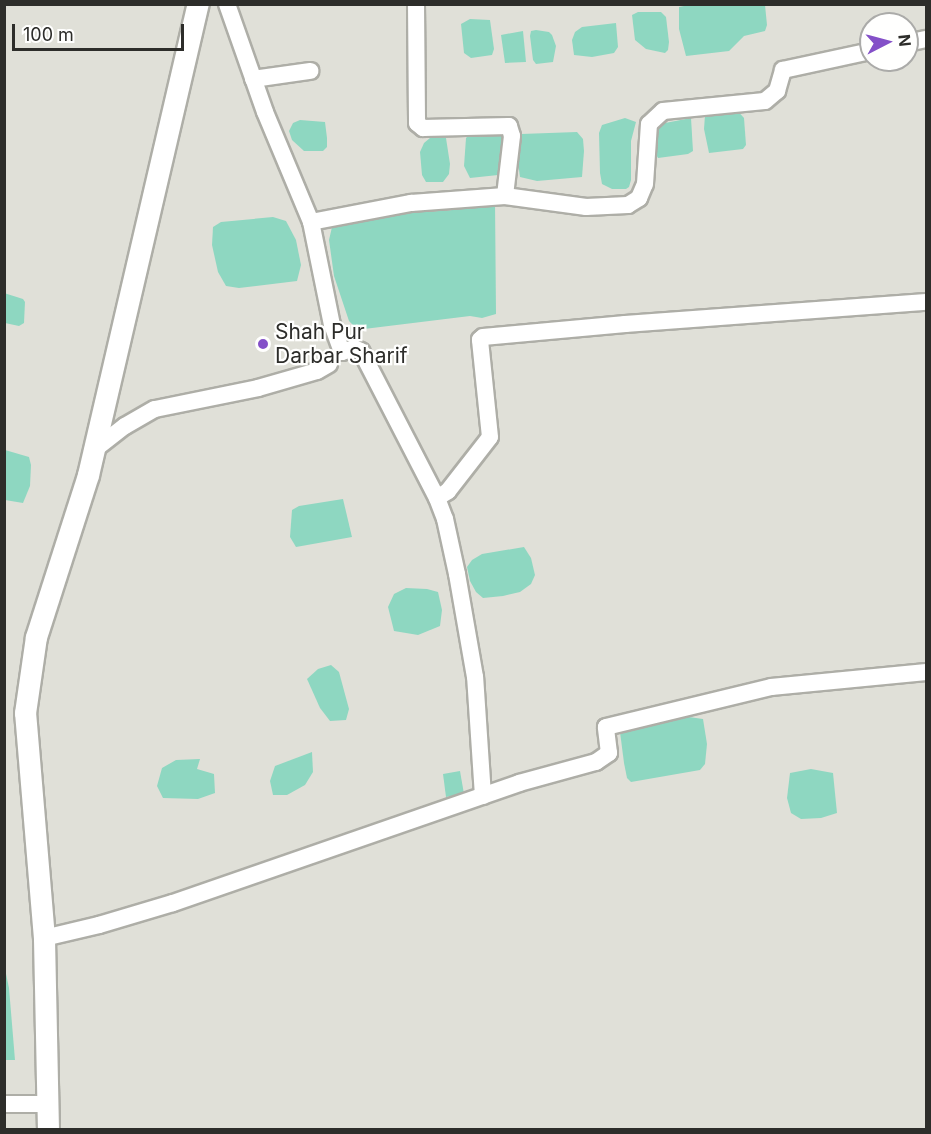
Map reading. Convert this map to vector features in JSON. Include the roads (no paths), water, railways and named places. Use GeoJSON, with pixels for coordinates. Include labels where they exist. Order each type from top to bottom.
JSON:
{"type":"FeatureCollection","features":[{"type":"Feature","properties":{"kind":"main road"},"geometry":{"type":"LineString","coordinates":[[48,1130],[44,938],[25,713],[36,637],[94,450],[198,4]]}},
{"type":"Feature","properties":{"kind":"street"},"geometry":{"type":"LineString","coordinates":[[227,4],[253,79],[311,222],[332,325],[342,352],[354,348],[361,351],[437,498],[445,519],[458,574],[475,677],[483,796]]}},
{"type":"Feature","properties":{"kind":"street"},"geometry":{"type":"LineString","coordinates":[[416,4],[417,123],[423,128],[509,126],[512,136],[505,196]]}},
{"type":"Feature","properties":{"kind":"street"},"geometry":{"type":"LineString","coordinates":[[311,222],[411,203],[505,196],[586,207],[628,205],[639,198],[645,184],[645,149],[649,124],[655,116],[663,111],[765,101],[777,91],[783,70],[859,54]]}},
{"type":"Feature","properties":{"kind":"street"},"geometry":{"type":"LineString","coordinates":[[253,79],[310,71]]}},
{"type":"Feature","properties":{"kind":"street"},"geometry":{"type":"LineString","coordinates":[[437,498],[448,490],[490,436],[479,346],[483,337],[927,302]]}},
{"type":"Feature","properties":{"kind":"street"},"geometry":{"type":"LineString","coordinates":[[94,450],[155,409],[258,388],[317,371],[329,364]]}},
{"type":"Feature","properties":{"kind":"street"},"geometry":{"type":"LineString","coordinates":[[44,938],[99,925],[173,903],[519,783],[596,762],[609,753],[606,728],[771,687],[927,672]]}},
{"type":"Feature","properties":{"kind":"street"},"geometry":{"type":"LineString","coordinates":[[4,1104],[48,1104]]}},
{"type":"Feature","properties":{"kind":"place","name":"Shah Pur Darbar Sharif"},"geometry":{"type":"Point","coordinates":[263,344]}}]}
